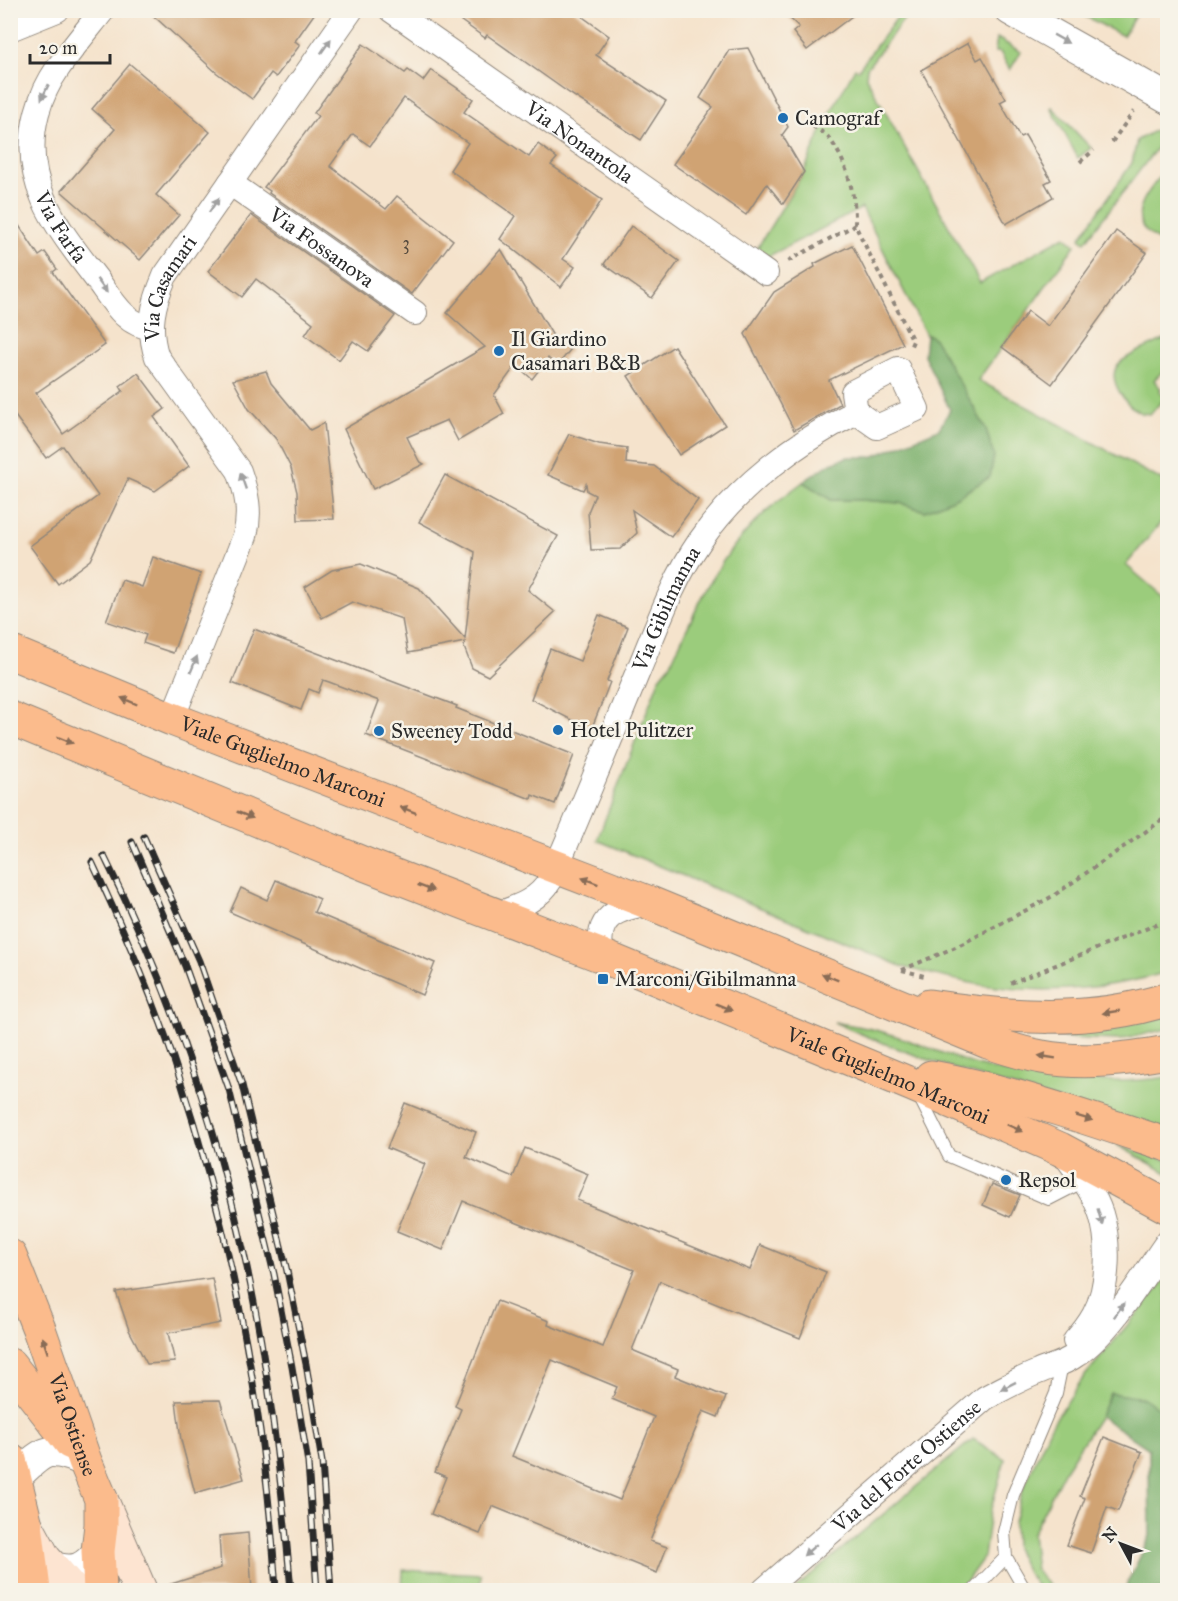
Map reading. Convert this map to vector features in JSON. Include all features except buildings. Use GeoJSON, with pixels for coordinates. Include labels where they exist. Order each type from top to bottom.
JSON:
{"type":"FeatureCollection","features":[{"type":"Feature","properties":{"kind":"main road","name":"Viale Guglielmo Marconi"},"geometry":{"type":"LineString","coordinates":[[10,652],[172,719],[650,903],[884,999]]}},
{"type":"Feature","properties":{"kind":"main road","name":"Viale Guglielmo Marconi"},"geometry":{"type":"LineString","coordinates":[[10,718],[356,861],[602,956],[913,1085],[1060,1149],[1094,1176],[1167,1207]]}},
{"type":"Feature","properties":{"kind":"main road"},"geometry":{"type":"LineString","coordinates":[[884,999],[987,1013],[1074,1016],[1124,1010],[1167,999]]}},
{"type":"Feature","properties":{"kind":"main road"},"geometry":{"type":"LineString","coordinates":[[884,999],[973,1037],[1044,1058],[1111,1060],[1167,1052]]}},
{"type":"Feature","properties":{"kind":"main road"},"geometry":{"type":"LineString","coordinates":[[864,1066],[963,1083],[1092,1120],[1167,1145]]}},
{"type":"Feature","properties":{"kind":"main road","name":"Via Ostiense"},"geometry":{"type":"LineString","coordinates":[[10,1256],[39,1329],[85,1461],[140,1590]]}},
{"type":"Feature","properties":{"kind":"main road"},"geometry":{"type":"LineString","coordinates":[[10,1365],[85,1461]]}},
{"type":"Feature","properties":{"kind":"main road"},"geometry":{"type":"LineString","coordinates":[[13,1469],[26,1525],[42,1578],[72,1590]]}},
{"type":"Feature","properties":{"kind":"main road"},"geometry":{"type":"LineString","coordinates":[[100,1590],[98,1551],[101,1499]]}},
{"type":"Feature","properties":{"kind":"street"},"geometry":{"type":"LineString","coordinates":[[10,29],[57,10]]}},
{"type":"Feature","properties":{"kind":"street","name":"Via Casamari"},"geometry":{"type":"LineString","coordinates":[[172,719],[245,536],[249,511],[246,489],[239,471],[157,357],[150,327],[156,302],[165,276],[351,10]]}},
{"type":"Feature","properties":{"kind":"street","name":"Via Nonantola"},"geometry":{"type":"LineString","coordinates":[[391,10],[766,273]]}},
{"type":"Feature","properties":{"kind":"street"},"geometry":{"type":"LineString","coordinates":[[1010,10],[1167,99]]}},
{"type":"Feature","properties":{"kind":"street","name":"Via Farfa"},"geometry":{"type":"LineString","coordinates":[[102,11],[57,69],[44,95],[31,140],[33,164],[44,201],[88,268],[127,319],[141,326],[150,327]]}},
{"type":"Feature","properties":{"kind":"street","name":"Via Fossanova"},"geometry":{"type":"LineString","coordinates":[[230,183],[414,313]]}},
{"type":"Feature","properties":{"kind":"street"},"geometry":{"type":"LineString","coordinates":[[898,369],[917,409],[877,426],[856,412],[853,392],[898,369]]}},
{"type":"Feature","properties":{"kind":"street","name":"Via Gibilmanna"},"geometry":{"type":"LineString","coordinates":[[556,868],[667,600],[700,541],[732,503],[765,471],[827,427],[856,412]]}},
{"type":"Feature","properties":{"kind":"street"},"geometry":{"type":"LineString","coordinates":[[495,915],[534,899],[546,888],[556,868]]}},
{"type":"Feature","properties":{"kind":"street"},"geometry":{"type":"LineString","coordinates":[[602,956],[600,933],[610,915],[625,907],[650,903]]}},
{"type":"Feature","properties":{"kind":"street"},"geometry":{"type":"LineString","coordinates":[[1062,1364],[1095,1313],[1106,1277],[1104,1232],[1094,1176]]}},
{"type":"Feature","properties":{"kind":"street","name":"Via del Forte Ostiense"},"geometry":{"type":"LineString","coordinates":[[764,1590],[984,1398],[1021,1379],[1062,1364],[1098,1337],[1167,1241]]}},
{"type":"Feature","properties":{"kind":"street"},"geometry":{"type":"LineString","coordinates":[[13,1469],[47,1452],[62,1451],[85,1461]]}},
{"type":"Feature","properties":{"kind":"street"},"geometry":{"type":"LineString","coordinates":[[42,1578],[63,1570],[74,1570],[86,1564],[98,1551]]}},
{"type":"Feature","properties":{"kind":"lane"},"geometry":{"type":"LineString","coordinates":[[913,1085],[949,1156],[1049,1199],[1094,1176]]}},
{"type":"Feature","properties":{"kind":"lane"},"geometry":{"type":"LineString","coordinates":[[1025,1590],[1020,1585],[1006,1557],[1004,1532],[1013,1495],[1056,1393],[1062,1364]]}},
{"type":"Feature","properties":{"kind":"lane"},"geometry":{"type":"LineString","coordinates":[[974,1590],[1006,1557]]}},
{"type":"Feature","properties":{"kind":"path"},"geometry":{"type":"LineString","coordinates":[[1112,142],[1133,111],[1139,114]]}},
{"type":"Feature","properties":{"kind":"path"},"geometry":{"type":"LineString","coordinates":[[805,120],[826,135],[835,148],[847,174],[856,206],[855,225],[913,341],[898,369]]}},
{"type":"Feature","properties":{"kind":"path"},"geometry":{"type":"LineString","coordinates":[[1080,162],[1094,150]]}},
{"type":"Feature","properties":{"kind":"path"},"geometry":{"type":"LineString","coordinates":[[799,256],[855,225]]}},
{"type":"Feature","properties":{"kind":"path"},"geometry":{"type":"LineString","coordinates":[[931,978],[902,970],[958,946],[1053,896],[1167,816]]}},
{"type":"Feature","properties":{"kind":"path"},"geometry":{"type":"LineString","coordinates":[[1007,985],[1167,920]]}},
{"type":"Feature","properties":{"kind":"green space"},"geometry":{"type":"Polygon","coordinates":[[[902,11],[910,11],[867,68],[866,77],[980,283],[1065,236],[1075,245],[978,380],[1167,483],[1167,515],[1126,565],[1167,600],[1167,972],[1146,978],[1102,986],[1034,990],[978,984],[903,967],[597,840],[660,677],[670,665],[715,574],[754,524],[778,501],[803,482],[832,500],[900,503],[925,511],[986,429],[936,342],[931,336],[926,335],[862,208],[767,257],[756,250],[804,172],[823,126],[855,68],[858,70],[902,11]]]}},
{"type":"Feature","properties":{"kind":"green space"},"geometry":{"type":"Polygon","coordinates":[[[1075,11],[1138,11],[1123,36],[1075,11]]]}},
{"type":"Feature","properties":{"kind":"green space"},"geometry":{"type":"Polygon","coordinates":[[[997,38],[1021,52],[1010,70],[1000,52],[995,52],[997,38]]]}},
{"type":"Feature","properties":{"kind":"green space"},"geometry":{"type":"Polygon","coordinates":[[[1051,108],[1091,148],[1078,158],[1051,108]]]}},
{"type":"Feature","properties":{"kind":"green space"},"geometry":{"type":"Polygon","coordinates":[[[1156,130],[1163,134],[1163,140],[1085,242],[1080,238],[1132,163],[1137,140],[1156,130]]]}},
{"type":"Feature","properties":{"kind":"green space"},"geometry":{"type":"Polygon","coordinates":[[[1167,167],[1167,247],[1142,226],[1140,210],[1142,202],[1167,167]]]}},
{"type":"Feature","properties":{"kind":"green space"},"geometry":{"type":"Polygon","coordinates":[[[926,335],[936,341],[986,429],[994,456],[990,477],[957,497],[925,511],[900,503],[831,500],[803,482],[831,463],[848,457],[872,457],[939,429],[950,410],[924,355],[926,335]]]}},
{"type":"Feature","properties":{"kind":"green space"},"geometry":{"type":"Polygon","coordinates":[[[1167,338],[1167,367],[1154,380],[1161,389],[1159,392],[1162,395],[1167,390],[1167,396],[1150,414],[1141,413],[1120,393],[1115,379],[1117,366],[1140,350],[1167,338]]]}},
{"type":"Feature","properties":{"kind":"green space"},"geometry":{"type":"Polygon","coordinates":[[[1167,1010],[1167,1029],[1120,1040],[1064,1038],[1065,1028],[1167,1010]]]}},
{"type":"Feature","properties":{"kind":"green space"},"geometry":{"type":"Polygon","coordinates":[[[834,1022],[879,1031],[980,1066],[1023,1075],[1099,1081],[1167,1077],[1167,1131],[957,1069],[915,1055],[834,1022]]]}},
{"type":"Feature","properties":{"kind":"green space"},"geometry":{"type":"Polygon","coordinates":[[[1117,1145],[1167,1160],[1167,1173],[1117,1145]]]}},
{"type":"Feature","properties":{"kind":"green space"},"geometry":{"type":"Polygon","coordinates":[[[1167,1278],[1167,1586],[1150,1536],[1149,1449],[1100,1416],[1065,1470],[1032,1534],[1036,1571],[1053,1590],[1040,1590],[1027,1573],[1015,1548],[1014,1522],[1023,1489],[1051,1426],[1083,1378],[1167,1278]]]}},
{"type":"Feature","properties":{"kind":"green space"},"geometry":{"type":"Polygon","coordinates":[[[1110,1393],[1144,1398],[1167,1414],[1167,1590],[1124,1590],[1150,1536],[1149,1449],[1100,1416],[1110,1393]]]}},
{"type":"Feature","properties":{"kind":"green space"},"geometry":{"type":"Polygon","coordinates":[[[973,1439],[1005,1459],[990,1512],[984,1557],[960,1590],[793,1590],[973,1439]]]}},
{"type":"Feature","properties":{"kind":"green space"},"geometry":{"type":"Polygon","coordinates":[[[403,1570],[481,1574],[480,1590],[402,1590],[403,1570]]]}},
{"type":"Feature","properties":{"kind":"railway"},"geometry":{"type":"LineString","coordinates":[[144,837],[199,961],[242,1085],[287,1271],[306,1364],[322,1462],[331,1590]]}},
{"type":"Feature","properties":{"kind":"railway"},"geometry":{"type":"LineString","coordinates":[[132,842],[185,966],[229,1089],[274,1274],[292,1367],[308,1463],[317,1590]]}},
{"type":"Feature","properties":{"kind":"railway"},"geometry":{"type":"LineString","coordinates":[[104,856],[167,999],[202,1098],[231,1198],[252,1291],[267,1376],[291,1590]]}},
{"type":"Feature","properties":{"kind":"railway"},"geometry":{"type":"LineString","coordinates":[[92,862],[159,1019],[198,1136],[215,1200],[255,1394],[271,1524],[276,1590]]}},
{"type":"Feature","properties":{"kind":"place","name":"Camograf"},"geometry":{"type":"Point","coordinates":[783,118]}},
{"type":"Feature","properties":{"kind":"place","name":"Il Giardino Casamari B&B"},"geometry":{"type":"Point","coordinates":[499,351]}},
{"type":"Feature","properties":{"kind":"place","name":"Hotel Pulitzer"},"geometry":{"type":"Point","coordinates":[558,730]}},
{"type":"Feature","properties":{"kind":"place","name":"Sweeney Todd"},"geometry":{"type":"Point","coordinates":[379,731]}},
{"type":"Feature","properties":{"kind":"place","name":"Marconi/Gibilmanna"},"geometry":{"type":"Point","coordinates":[603,979]}},
{"type":"Feature","properties":{"kind":"place","name":"Repsol"},"geometry":{"type":"Point","coordinates":[1006,1180]}}]}
